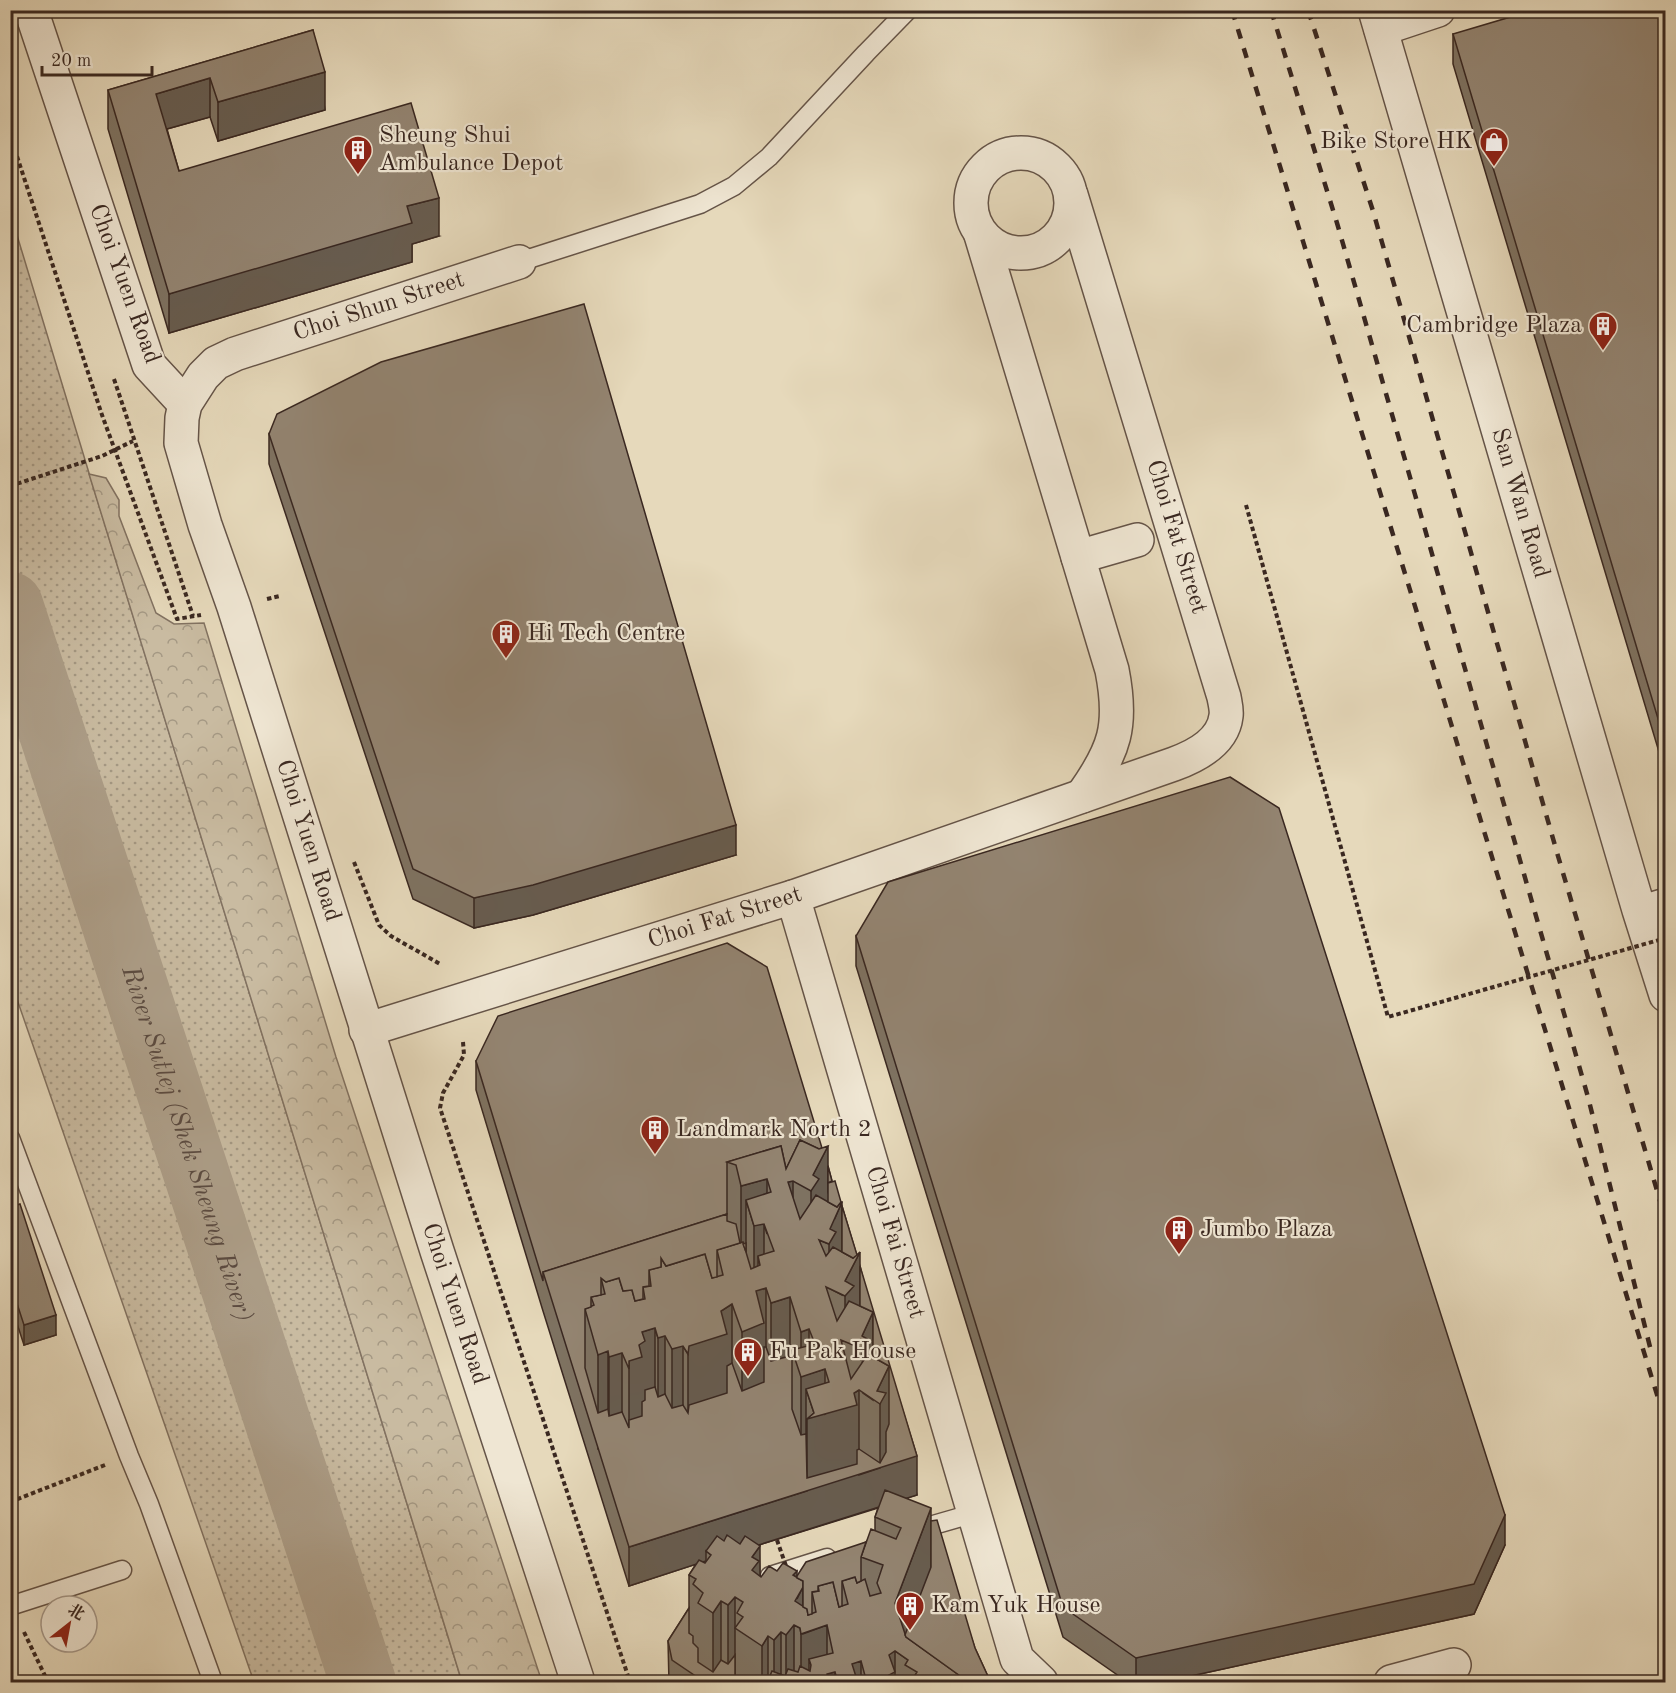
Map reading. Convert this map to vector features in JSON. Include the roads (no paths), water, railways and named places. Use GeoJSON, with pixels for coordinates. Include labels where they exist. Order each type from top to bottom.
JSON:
{"type":"FeatureCollection","features":[{"type":"Feature","properties":{"kind":"street","name":"Choi Yuen Road"},"geometry":{"type":"LineString","coordinates":[[31,10],[149,365],[185,404],[181,443],[205,525],[245,641],[366,1030],[578,1683]]}},
{"type":"Feature","properties":{"kind":"street"},"geometry":{"type":"LineString","coordinates":[[1378,20],[1438,10]]}},
{"type":"Feature","properties":{"kind":"street","name":"San Wan Road"},"geometry":{"type":"LineString","coordinates":[[1378,20],[1652,906],[1665,995]]}},
{"type":"Feature","properties":{"kind":"street","name":"Choi Fat Street"},"geometry":{"type":"LineString","coordinates":[[366,1030],[793,897],[1082,796],[1185,760],[1209,746],[1220,733],[1226,716],[1224,697],[1071,195],[1065,179],[1055,166],[1041,157],[1024,153],[1008,154],[992,161],[980,172],[972,187],[970,204],[973,220],[981,235],[1112,670],[1116,694],[1117,718],[1113,742],[1094,779],[1082,796]]}},
{"type":"Feature","properties":{"kind":"street"},"geometry":{"type":"LineString","coordinates":[[981,235],[994,246],[1009,253],[1026,254],[1042,250],[1056,240],[1066,227],[1071,211],[1071,195]]}},
{"type":"Feature","properties":{"kind":"street","name":"Choi Shun Street"},"geometry":{"type":"LineString","coordinates":[[185,404],[203,376],[216,363],[235,354],[519,262]]}},
{"type":"Feature","properties":{"kind":"street"},"geometry":{"type":"LineString","coordinates":[[1078,557],[1137,540]]}},
{"type":"Feature","properties":{"kind":"street","name":"Choi Fai Street"},"geometry":{"type":"LineString","coordinates":[[793,897],[1017,1659],[1041,1683]]}},
{"type":"Feature","properties":{"kind":"street"},"geometry":{"type":"LineString","coordinates":[[1391,1683],[1454,1665]]}},
{"type":"Feature","properties":{"kind":"lane","name":"Choi Shun Street"},"geometry":{"type":"LineString","coordinates":[[519,262],[700,204],[734,186],[769,157],[908,10]]}},
{"type":"Feature","properties":{"kind":"lane"},"geometry":{"type":"LineString","coordinates":[[10,1138],[149,1504],[213,1683]]}},
{"type":"Feature","properties":{"kind":"lane"},"geometry":{"type":"LineString","coordinates":[[895,1537],[975,1513]]}},
{"type":"Feature","properties":{"kind":"lane"},"geometry":{"type":"LineString","coordinates":[[753,1582],[840,1554]]}},
{"type":"Feature","properties":{"kind":"lane"},"geometry":{"type":"LineString","coordinates":[[11,1605],[122,1570]]}},
{"type":"Feature","properties":{"kind":"waterway","name":"River Sutlej (Shek Sheung River)"},"geometry":{"type":"LineString","coordinates":[[10,605],[363,1682]]}},
{"type":"Feature","properties":{"kind":"railway"},"geometry":{"type":"LineString","coordinates":[[1232,10],[1666,1424]]}},
{"type":"Feature","properties":{"kind":"railway"},"geometry":{"type":"LineString","coordinates":[[1271,10],[1337,223],[1588,1097],[1651,1351]]}},
{"type":"Feature","properties":{"kind":"railway"},"geometry":{"type":"LineString","coordinates":[[1308,10],[1373,211],[1558,856],[1666,1221]]}},
{"type":"Feature","properties":{"kind":"place","name":"Bike Store HK"},"geometry":{"type":"Point","coordinates":[1494,168]}},
{"type":"Feature","properties":{"kind":"place","name":"Sheung Shui Ambulance Depot"},"geometry":{"type":"Point","coordinates":[358,176]}},
{"type":"Feature","properties":{"kind":"place","name":"Cambridge Plaza"},"geometry":{"type":"Point","coordinates":[1603,352]}},
{"type":"Feature","properties":{"kind":"place","name":"Hi Tech Centre"},"geometry":{"type":"Point","coordinates":[506,660]}},
{"type":"Feature","properties":{"kind":"place","name":"Landmark North 2"},"geometry":{"type":"Point","coordinates":[655,1156]}},
{"type":"Feature","properties":{"kind":"place","name":"Jumbo Plaza"},"geometry":{"type":"Point","coordinates":[1179,1256]}},
{"type":"Feature","properties":{"kind":"place","name":"Fu Pak House"},"geometry":{"type":"Point","coordinates":[748,1378]}},
{"type":"Feature","properties":{"kind":"place","name":"Kam Yuk House"},"geometry":{"type":"Point","coordinates":[910,1632]}}]}
